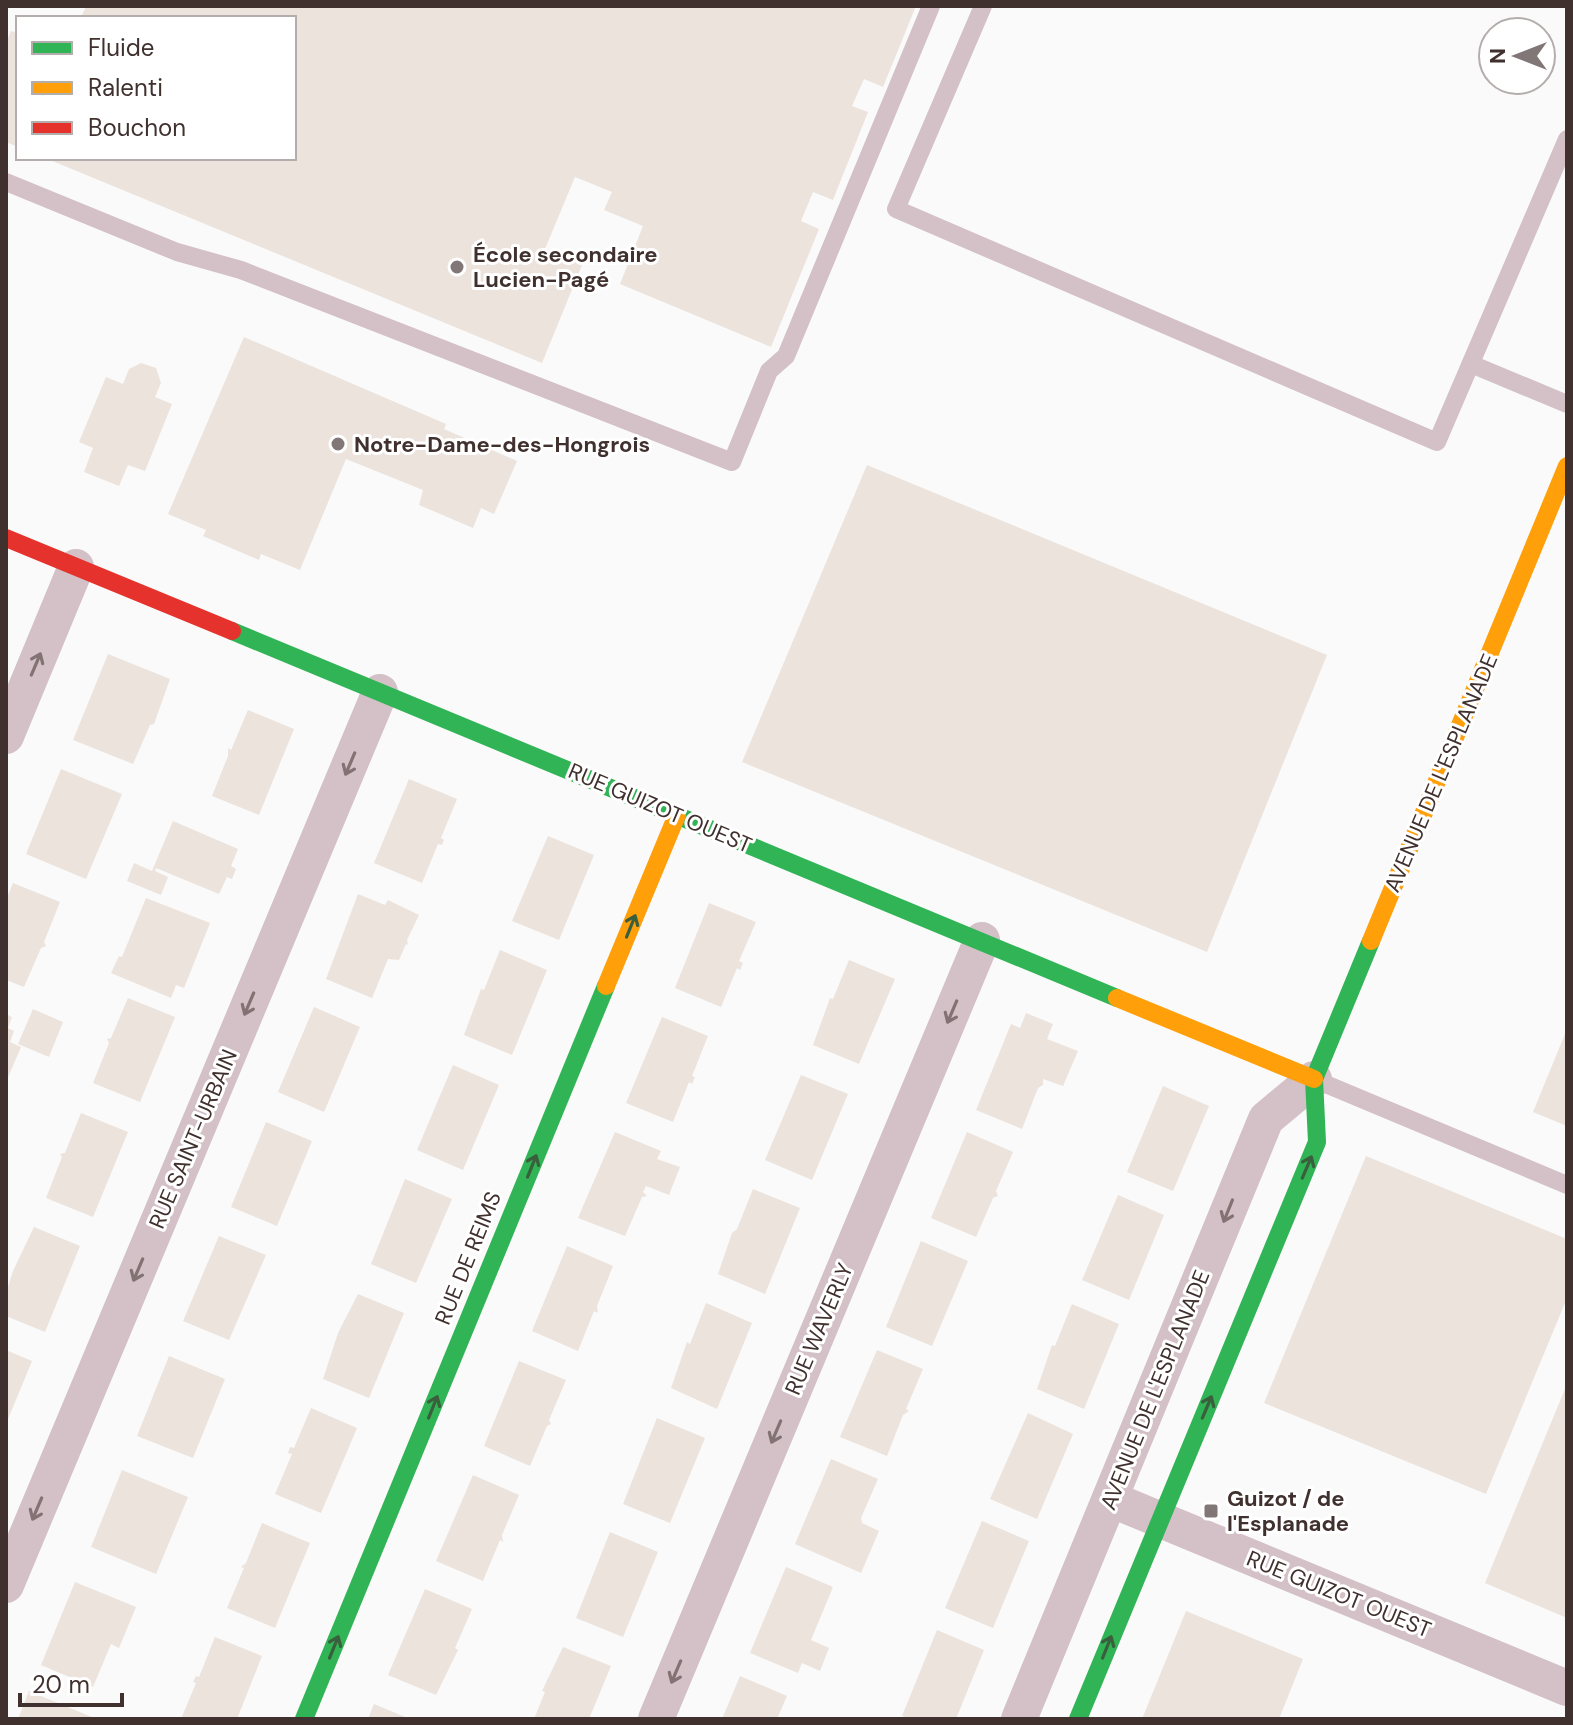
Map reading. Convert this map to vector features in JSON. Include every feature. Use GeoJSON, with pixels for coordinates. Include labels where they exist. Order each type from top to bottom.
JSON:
{"type":"FeatureCollection","features":[{"type":"Feature","properties":{"kind":"street","name":"AVENUE DE L'ESPLANADE"},"geometry":{"type":"LineString","coordinates":[[1078,1719],[1317,1142],[1314,1079],[1567,466]]}},
{"type":"Feature","properties":{"kind":"street","name":"RUE GUIZOT OUEST"},"geometry":{"type":"LineString","coordinates":[[6,538],[1314,1079]]}},
{"type":"Feature","properties":{"kind":"street"},"geometry":{"type":"LineString","coordinates":[[6,736],[76,567]]}},
{"type":"Feature","properties":{"kind":"street","name":"RUE SAINT-URBAIN"},"geometry":{"type":"LineString","coordinates":[[6,1585],[380,692]]}},
{"type":"Feature","properties":{"kind":"street","name":"RUE DE REIMS"},"geometry":{"type":"LineString","coordinates":[[304,1719],[677,815]]}},
{"type":"Feature","properties":{"kind":"street","name":"RUE WAVERLY"},"geometry":{"type":"LineString","coordinates":[[656,1719],[982,940]]}},
{"type":"Feature","properties":{"kind":"street","name":"AVENUE DE L'ESPLANADE"},"geometry":{"type":"LineString","coordinates":[[1019,1719],[1266,1119],[1314,1079]]}},
{"type":"Feature","properties":{"kind":"street","name":"RUE GUIZOT OUEST"},"geometry":{"type":"LineString","coordinates":[[1110,1499],[1567,1688]]}},
{"type":"Feature","properties":{"kind":"lane"},"geometry":{"type":"LineString","coordinates":[[6,182],[177,252],[241,270],[732,462],[769,371],[786,356],[931,6]]}},
{"type":"Feature","properties":{"kind":"lane"},"geometry":{"type":"LineString","coordinates":[[983,6],[896,209],[1437,442],[1567,139]]}},
{"type":"Feature","properties":{"kind":"lane"},"geometry":{"type":"LineString","coordinates":[[1471,364],[1567,404]]}},
{"type":"Feature","properties":{"kind":"lane"},"geometry":{"type":"LineString","coordinates":[[1314,1079],[1567,1185]]}},
{"type":"Feature","properties":{"kind":"building","name":"École secondaire Lucien-Pagé"},"geometry":{"type":"Polygon","coordinates":[[[86,6],[916,6],[883,87],[864,79],[852,106],[868,112],[833,200],[813,192],[801,221],[819,229],[771,347],[620,284],[643,226],[604,210],[612,192],[575,177],[545,249],[582,265],[542,363],[50,160],[296,160],[296,16],[82,16],[86,6]]]}},
{"type":"Feature","properties":{"kind":"building"},"geometry":{"type":"Polygon","coordinates":[[[11,31],[16,32],[16,146],[6,142],[6,43],[11,31]]]}},
{"type":"Feature","properties":{"kind":"building","name":"Notre-Dame-des-Hongrois"},"geometry":{"type":"Polygon","coordinates":[[[244,337],[446,424],[444,429],[517,461],[494,514],[481,508],[473,528],[419,505],[423,490],[346,459],[300,570],[261,554],[259,560],[203,536],[206,530],[168,514],[244,337]]]}},
{"type":"Feature","properties":{"kind":"building"},"geometry":{"type":"Polygon","coordinates":[[[141,363],[156,368],[161,383],[155,397],[172,404],[145,471],[128,465],[119,486],[84,472],[93,448],[79,442],[106,377],[123,384],[129,369],[141,363]]]}},
{"type":"Feature","properties":{"kind":"building"},"geometry":{"type":"Polygon","coordinates":[[[867,465],[1327,655],[1207,952],[742,762],[867,465]]]}},
{"type":"Feature","properties":{"kind":"building"},"geometry":{"type":"Polygon","coordinates":[[[108,654],[170,679],[154,724],[150,725],[133,764],[73,740],[108,654]]]}},
{"type":"Feature","properties":{"kind":"building"},"geometry":{"type":"Polygon","coordinates":[[[248,710],[294,729],[259,815],[212,796],[228,756],[228,748],[231,750],[248,710]]]}},
{"type":"Feature","properties":{"kind":"building"},"geometry":{"type":"Polygon","coordinates":[[[61,769],[122,794],[86,879],[26,854],[61,769]]]}},
{"type":"Feature","properties":{"kind":"building"},"geometry":{"type":"Polygon","coordinates":[[[409,779],[457,799],[441,838],[444,840],[442,845],[438,844],[422,883],[374,863],[409,779]]]}},
{"type":"Feature","properties":{"kind":"building"},"geometry":{"type":"Polygon","coordinates":[[[173,821],[238,849],[231,866],[236,869],[232,879],[227,877],[219,894],[156,868],[155,871],[168,877],[161,895],[127,881],[134,863],[152,871],[173,821]]]}},
{"type":"Feature","properties":{"kind":"building"},"geometry":{"type":"Polygon","coordinates":[[[548,836],[594,855],[559,940],[512,921],[548,836]]]}},
{"type":"Feature","properties":{"kind":"building"},"geometry":{"type":"Polygon","coordinates":[[[13,883],[60,902],[44,942],[46,946],[41,948],[24,987],[6,980],[6,900],[13,883]]]}},
{"type":"Feature","properties":{"kind":"building"},"geometry":{"type":"Polygon","coordinates":[[[358,894],[385,905],[388,900],[419,915],[399,960],[388,959],[372,998],[326,979],[358,894]]]}},
{"type":"Feature","properties":{"kind":"building"},"geometry":{"type":"Polygon","coordinates":[[[146,898],[210,923],[184,988],[176,985],[171,998],[111,973],[119,956],[122,957],[146,898]]]}},
{"type":"Feature","properties":{"kind":"building"},"geometry":{"type":"Polygon","coordinates":[[[709,903],[756,922],[739,961],[743,963],[740,970],[737,968],[721,1007],[675,988],[709,903]]]}},
{"type":"Feature","properties":{"kind":"building"},"geometry":{"type":"Polygon","coordinates":[[[500,950],[547,970],[512,1055],[464,1035],[500,950]]]}},
{"type":"Feature","properties":{"kind":"building"},"geometry":{"type":"Polygon","coordinates":[[[849,960],[895,979],[859,1064],[813,1045],[830,998],[833,999],[849,960]]]}},
{"type":"Feature","properties":{"kind":"building"},"geometry":{"type":"Polygon","coordinates":[[[128,998],[175,1017],[140,1102],[93,1083],[109,1043],[107,1039],[111,1038],[128,998]]]}},
{"type":"Feature","properties":{"kind":"building"},"geometry":{"type":"Polygon","coordinates":[[[314,1007],[360,1027],[324,1112],[278,1092],[314,1007]]]}},
{"type":"Feature","properties":{"kind":"building"},"geometry":{"type":"Polygon","coordinates":[[[33,1009],[63,1022],[49,1057],[18,1044],[33,1009]]]}},
{"type":"Feature","properties":{"kind":"building"},"geometry":{"type":"Polygon","coordinates":[[[1026,1013],[1053,1024],[1047,1039],[1078,1051],[1063,1086],[1043,1079],[1022,1129],[976,1110],[1011,1024],[1020,1028],[1026,1013]]]}},
{"type":"Feature","properties":{"kind":"building"},"geometry":{"type":"Polygon","coordinates":[[[6,1014],[12,1017],[8,1028],[14,1031],[10,1042],[21,1047],[6,1082],[6,1014]]]}},
{"type":"Feature","properties":{"kind":"building"},"geometry":{"type":"Polygon","coordinates":[[[662,1017],[708,1036],[692,1076],[695,1077],[692,1084],[689,1082],[673,1122],[626,1103],[662,1017]]]}},
{"type":"Feature","properties":{"kind":"building"},"geometry":{"type":"Polygon","coordinates":[[[1567,1029],[1567,1126],[1533,1112],[1567,1029]]]}},
{"type":"Feature","properties":{"kind":"building"},"geometry":{"type":"Polygon","coordinates":[[[453,1065],[499,1085],[463,1170],[417,1150],[453,1065]]]}},
{"type":"Feature","properties":{"kind":"building"},"geometry":{"type":"Polygon","coordinates":[[[801,1075],[848,1094],[812,1180],[765,1160],[801,1075]]]}},
{"type":"Feature","properties":{"kind":"building"},"geometry":{"type":"Polygon","coordinates":[[[1163,1086],[1209,1106],[1173,1191],[1127,1172],[1163,1086]]]}},
{"type":"Feature","properties":{"kind":"building"},"geometry":{"type":"Polygon","coordinates":[[[81,1113],[128,1132],[93,1217],[46,1198],[62,1157],[60,1154],[65,1153],[81,1113]]]}},
{"type":"Feature","properties":{"kind":"building"},"geometry":{"type":"Polygon","coordinates":[[[266,1122],[312,1141],[277,1226],[231,1207],[266,1122]]]}},
{"type":"Feature","properties":{"kind":"building"},"geometry":{"type":"Polygon","coordinates":[[[615,1132],[661,1151],[657,1159],[680,1167],[669,1195],[646,1186],[643,1192],[647,1196],[642,1197],[625,1236],[578,1218],[615,1132]]]}},
{"type":"Feature","properties":{"kind":"building"},"geometry":{"type":"Polygon","coordinates":[[[967,1132],[1013,1152],[996,1191],[998,1196],[993,1198],[976,1237],[931,1218],[967,1132]]]}},
{"type":"Feature","properties":{"kind":"building"},"geometry":{"type":"Polygon","coordinates":[[[1366,1156],[1567,1239],[1567,1298],[1486,1494],[1264,1403],[1366,1156]]]}},
{"type":"Feature","properties":{"kind":"building"},"geometry":{"type":"Polygon","coordinates":[[[405,1179],[452,1199],[416,1283],[371,1264],[405,1179]]]}},
{"type":"Feature","properties":{"kind":"building"},"geometry":{"type":"Polygon","coordinates":[[[753,1189],[800,1208],[765,1294],[718,1274],[732,1233],[737,1229],[753,1189]]]}},
{"type":"Feature","properties":{"kind":"building"},"geometry":{"type":"Polygon","coordinates":[[[1118,1195],[1164,1215],[1129,1300],[1082,1280],[1118,1195]]]}},
{"type":"Feature","properties":{"kind":"building"},"geometry":{"type":"Polygon","coordinates":[[[34,1227],[80,1246],[45,1332],[6,1316],[6,1293],[34,1227]]]}},
{"type":"Feature","properties":{"kind":"building"},"geometry":{"type":"Polygon","coordinates":[[[219,1236],[266,1255],[229,1340],[183,1321],[219,1236]]]}},
{"type":"Feature","properties":{"kind":"building"},"geometry":{"type":"Polygon","coordinates":[[[921,1241],[968,1261],[932,1346],[886,1327],[921,1241]]]}},
{"type":"Feature","properties":{"kind":"building"},"geometry":{"type":"Polygon","coordinates":[[[567,1246],[613,1266],[597,1306],[598,1313],[594,1311],[578,1351],[532,1331],[567,1246]]]}},
{"type":"Feature","properties":{"kind":"building"},"geometry":{"type":"Polygon","coordinates":[[[358,1294],[404,1313],[369,1398],[323,1379],[338,1333],[358,1294]]]}},
{"type":"Feature","properties":{"kind":"building"},"geometry":{"type":"Polygon","coordinates":[[[706,1303],[752,1323],[717,1409],[671,1388],[687,1342],[690,1344],[706,1303]]]}},
{"type":"Feature","properties":{"kind":"building"},"geometry":{"type":"Polygon","coordinates":[[[1072,1304],[1119,1324],[1084,1409],[1037,1389],[1052,1345],[1055,1346],[1072,1304]]]}},
{"type":"Feature","properties":{"kind":"building"},"geometry":{"type":"Polygon","coordinates":[[[6,1350],[32,1361],[6,1424],[6,1350]]]}},
{"type":"Feature","properties":{"kind":"building"},"geometry":{"type":"Polygon","coordinates":[[[877,1350],[923,1369],[906,1409],[909,1411],[903,1415],[887,1456],[840,1437],[877,1350]]]}},
{"type":"Feature","properties":{"kind":"building"},"geometry":{"type":"Polygon","coordinates":[[[169,1356],[225,1379],[193,1458],[137,1436],[169,1356]]]}},
{"type":"Feature","properties":{"kind":"building"},"geometry":{"type":"Polygon","coordinates":[[[519,1361],[566,1380],[549,1420],[551,1424],[547,1426],[530,1466],[484,1446],[519,1361]]]}},
{"type":"Feature","properties":{"kind":"building"},"geometry":{"type":"Polygon","coordinates":[[[1567,1384],[1567,1618],[1485,1583],[1567,1384]]]}},
{"type":"Feature","properties":{"kind":"building"},"geometry":{"type":"Polygon","coordinates":[[[311,1408],[357,1428],[321,1513],[275,1494],[292,1454],[288,1453],[290,1447],[294,1448],[311,1408]]]}},
{"type":"Feature","properties":{"kind":"building"},"geometry":{"type":"Polygon","coordinates":[[[1028,1413],[1073,1434],[1037,1519],[990,1499],[1028,1413]]]}},
{"type":"Feature","properties":{"kind":"building"},"geometry":{"type":"Polygon","coordinates":[[[657,1418],[705,1438],[670,1523],[623,1504],[657,1418]]]}},
{"type":"Feature","properties":{"kind":"building"},"geometry":{"type":"Polygon","coordinates":[[[831,1459],[878,1479],[861,1518],[862,1523],[879,1531],[861,1573],[795,1544],[831,1459]]]}},
{"type":"Feature","properties":{"kind":"building"},"geometry":{"type":"Polygon","coordinates":[[[122,1470],[188,1497],[156,1574],[91,1547],[122,1470]]]}},
{"type":"Feature","properties":{"kind":"building"},"geometry":{"type":"Polygon","coordinates":[[[473,1475],[519,1495],[502,1535],[503,1542],[500,1540],[483,1581],[436,1561],[473,1475]]]}},
{"type":"Feature","properties":{"kind":"building"},"geometry":{"type":"Polygon","coordinates":[[[982,1521],[1029,1541],[993,1628],[945,1608],[982,1521]]]}},
{"type":"Feature","properties":{"kind":"building"},"geometry":{"type":"Polygon","coordinates":[[[262,1523],[310,1543],[275,1628],[227,1608],[244,1568],[241,1567],[246,1563],[262,1523]]]}},
{"type":"Feature","properties":{"kind":"building"},"geometry":{"type":"Polygon","coordinates":[[[610,1532],[658,1552],[623,1637],[576,1618],[610,1532]]]}},
{"type":"Feature","properties":{"kind":"building"},"geometry":{"type":"Polygon","coordinates":[[[786,1567],[833,1587],[811,1640],[829,1648],[820,1671],[802,1663],[798,1673],[750,1653],[786,1567]]]}},
{"type":"Feature","properties":{"kind":"building"},"geometry":{"type":"Polygon","coordinates":[[[75,1582],[136,1607],[119,1648],[111,1644],[93,1687],[41,1665],[75,1582]]]}},
{"type":"Feature","properties":{"kind":"building"},"geometry":{"type":"Polygon","coordinates":[[[425,1589],[472,1609],[455,1648],[458,1650],[436,1695],[388,1675],[425,1589]]]}},
{"type":"Feature","properties":{"kind":"building"},"geometry":{"type":"Polygon","coordinates":[[[1186,1611],[1303,1659],[1279,1719],[1142,1719],[1186,1611]]]}},
{"type":"Feature","properties":{"kind":"building"},"geometry":{"type":"Polygon","coordinates":[[[937,1630],[984,1650],[956,1719],[910,1719],[902,1716],[937,1630]]]}},
{"type":"Feature","properties":{"kind":"building"},"geometry":{"type":"Polygon","coordinates":[[[215,1637],[262,1656],[237,1719],[181,1719],[196,1683],[193,1682],[196,1676],[199,1677],[215,1637]]]}},
{"type":"Feature","properties":{"kind":"building"},"geometry":{"type":"Polygon","coordinates":[[[563,1647],[611,1666],[589,1719],[534,1719],[545,1692],[542,1691],[563,1647]]]}},
{"type":"Feature","properties":{"kind":"building"},"geometry":{"type":"Polygon","coordinates":[[[740,1676],[787,1696],[777,1719],[722,1719],[740,1676]]]}},
{"type":"Feature","properties":{"kind":"building"},"geometry":{"type":"Polygon","coordinates":[[[29,1691],[92,1717],[18,1719],[29,1691]]]}},
{"type":"Feature","properties":{"kind":"building"},"geometry":{"type":"Polygon","coordinates":[[[374,1704],[410,1719],[368,1719],[374,1704]]]}},
{"type":"Feature","properties":{"kind":"traffic: fast"},"geometry":{"type":"LineString","coordinates":[[232,631],[1117,998]]}},
{"type":"Feature","properties":{"kind":"traffic: fast"},"geometry":{"type":"LineString","coordinates":[[1078,1719],[1317,1142],[1314,1079],[1371,941]]}},
{"type":"Feature","properties":{"kind":"traffic: fast"},"geometry":{"type":"LineString","coordinates":[[304,1719],[606,986]]}},
{"type":"Feature","properties":{"kind":"traffic: slow"},"geometry":{"type":"LineString","coordinates":[[1371,941],[1567,466]]}},
{"type":"Feature","properties":{"kind":"traffic: slow"},"geometry":{"type":"LineString","coordinates":[[606,986],[677,815]]}},
{"type":"Feature","properties":{"kind":"traffic: slow"},"geometry":{"type":"LineString","coordinates":[[1117,998],[1314,1079]]}},
{"type":"Feature","properties":{"kind":"traffic: jam"},"geometry":{"type":"LineString","coordinates":[[6,538],[232,631]]}},
{"type":"Feature","properties":{"kind":"place","name":"École secondaire Lucien-Pagé"},"geometry":{"type":"Point","coordinates":[457,267]}},
{"type":"Feature","properties":{"kind":"place","name":"Notre-Dame-des-Hongrois"},"geometry":{"type":"Point","coordinates":[338,444]}},
{"type":"Feature","properties":{"kind":"place","name":"Guizot / de l'Esplanade"},"geometry":{"type":"Point","coordinates":[1211,1511]}}]}
